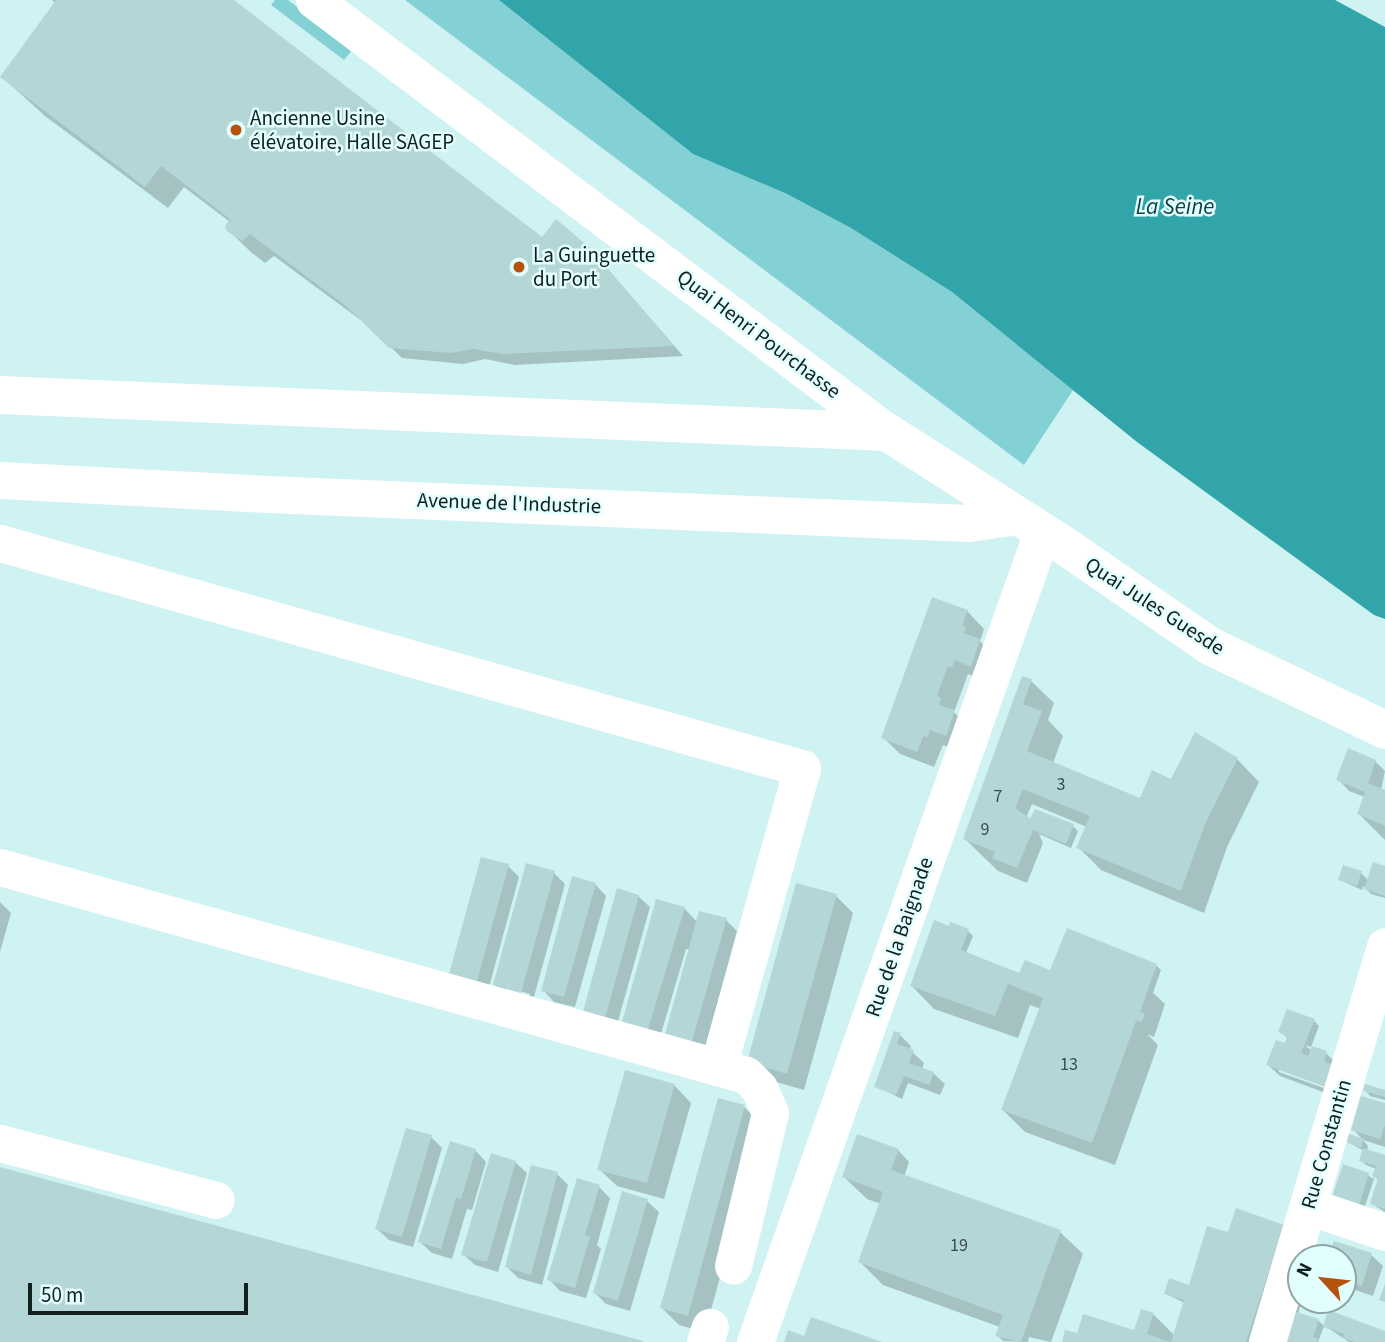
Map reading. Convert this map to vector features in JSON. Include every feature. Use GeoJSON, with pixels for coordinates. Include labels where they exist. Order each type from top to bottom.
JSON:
{"type":"FeatureCollection","features":[{"type":"Feature","properties":{"kind":"main road"},"geometry":{"type":"LineString","coordinates":[[0,395],[887,432]]}},
{"type":"Feature","properties":{"kind":"main road","name":"Quai Henri Pourchasse"},"geometry":{"type":"LineString","coordinates":[[887,432],[1030,524]]}},
{"type":"Feature","properties":{"kind":"main road","name":"Quai Jules Guesde"},"geometry":{"type":"LineString","coordinates":[[1030,524],[1210,646],[1385,730]]}},
{"type":"Feature","properties":{"kind":"street","name":"Quai Henri Pourchasse"},"geometry":{"type":"LineString","coordinates":[[314,0],[887,432]]}},
{"type":"Feature","properties":{"kind":"street","name":"Avenue de l'Industrie"},"geometry":{"type":"LineString","coordinates":[[0,480],[267,494],[1030,524]]}},
{"type":"Feature","properties":{"kind":"street","name":"Rue de la Baignade"},"geometry":{"type":"LineString","coordinates":[[755,1342],[1030,524]]}},
{"type":"Feature","properties":{"kind":"street"},"geometry":{"type":"LineString","coordinates":[[0,544],[802,768],[718,1067]]}},
{"type":"Feature","properties":{"kind":"street"},"geometry":{"type":"LineString","coordinates":[[0,867],[746,1075],[759,1088],[770,1113],[733,1266]]}},
{"type":"Feature","properties":{"kind":"street","name":"Rue Constantin"},"geometry":{"type":"LineString","coordinates":[[1267,1342],[1308,1206],[1375,1007],[1385,946]]}},
{"type":"Feature","properties":{"kind":"street"},"geometry":{"type":"LineString","coordinates":[[0,1143],[216,1200]]}},
{"type":"Feature","properties":{"kind":"street"},"geometry":{"type":"LineString","coordinates":[[1308,1206],[1385,1232]]}},
{"type":"Feature","properties":{"kind":"shaded area"},"geometry":{"type":"Polygon","coordinates":[[[275,0],[288,0],[353,49],[344,60],[271,5],[275,0]]]}},
{"type":"Feature","properties":{"kind":"shaded area"},"geometry":{"type":"Polygon","coordinates":[[[405,0],[499,0],[693,154],[787,194],[851,228],[952,292],[1073,390],[1024,465],[405,0]]]}},
{"type":"Feature","properties":{"kind":"water","name":"La Seine"},"geometry":{"type":"Polygon","coordinates":[[[499,0],[1335,0],[1385,27],[1385,619],[1374,615],[1137,442],[952,292],[851,228],[787,194],[693,154],[499,0]]]}},
{"type":"Feature","properties":{"kind":"building","name":"Ancienne Usine élévatoire, Halle SAGEP"},"geometry":{"type":"Polygon","coordinates":[[[56,0],[234,0],[542,237],[556,219],[589,247],[674,346],[502,354],[473,349],[451,353],[389,348],[346,306],[250,234],[242,241],[227,231],[225,226],[230,219],[161,166],[145,187],[0,77],[56,0]]]}},
{"type":"Feature","properties":{"kind":"building"},"geometry":{"type":"Polygon","coordinates":[[[932,597],[968,610],[962,626],[966,627],[964,633],[980,639],[971,667],[955,660],[952,668],[948,666],[937,696],[941,698],[939,705],[955,710],[946,736],[930,730],[927,738],[924,735],[917,752],[881,738],[932,597]]]}},
{"type":"Feature","properties":{"kind":"building"},"geometry":{"type":"Polygon","coordinates":[[[1022,676],[1032,679],[1023,704],[1042,711],[1027,751],[1140,798],[1152,770],[1171,779],[1195,732],[1238,758],[1205,824],[1181,891],[1076,848],[1090,816],[1023,789],[1015,808],[1030,818],[1026,827],[1035,809],[1074,824],[1066,844],[1033,830],[1017,868],[992,858],[995,852],[963,839],[1022,676]]]}},
{"type":"Feature","properties":{"kind":"building"},"geometry":{"type":"Polygon","coordinates":[[[1348,748],[1376,760],[1368,783],[1385,790],[1385,826],[1357,814],[1365,792],[1336,780],[1348,748]]]}},
{"type":"Feature","properties":{"kind":"building"},"geometry":{"type":"Polygon","coordinates":[[[481,857],[509,864],[477,981],[449,974],[481,857]]]}},
{"type":"Feature","properties":{"kind":"building"},"geometry":{"type":"Polygon","coordinates":[[[1373,862],[1385,866],[1385,896],[1364,889],[1373,862]]]}},
{"type":"Feature","properties":{"kind":"building"},"geometry":{"type":"Polygon","coordinates":[[[526,863],[555,871],[521,993],[493,985],[526,863]]]}},
{"type":"Feature","properties":{"kind":"building"},"geometry":{"type":"Polygon","coordinates":[[[1343,865],[1362,871],[1357,886],[1338,880],[1343,865]]]}},
{"type":"Feature","properties":{"kind":"building"},"geometry":{"type":"Polygon","coordinates":[[[572,876],[596,883],[564,997],[541,991],[572,876]]]}},
{"type":"Feature","properties":{"kind":"building"},"geometry":{"type":"Polygon","coordinates":[[[796,883],[837,894],[787,1074],[747,1062],[796,883]]]}},
{"type":"Feature","properties":{"kind":"building"},"geometry":{"type":"Polygon","coordinates":[[[617,888],[639,895],[604,1022],[582,1015],[617,888]]]}},
{"type":"Feature","properties":{"kind":"building"},"geometry":{"type":"Polygon","coordinates":[[[656,899],[685,907],[647,1033],[621,1026],[656,899]]]}},
{"type":"Feature","properties":{"kind":"building"},"geometry":{"type":"Polygon","coordinates":[[[699,911],[727,918],[691,1045],[664,1038],[699,911]]]}},
{"type":"Feature","properties":{"kind":"building"},"geometry":{"type":"Polygon","coordinates":[[[934,920],[969,929],[961,950],[1019,973],[1025,960],[1050,970],[1067,928],[1157,964],[1140,1012],[1145,1013],[1142,1022],[1136,1021],[1092,1143],[1001,1110],[1043,998],[1008,984],[995,1016],[910,986],[934,920]]]}},
{"type":"Feature","properties":{"kind":"building"},"geometry":{"type":"Polygon","coordinates":[[[1287,1009],[1315,1019],[1301,1053],[1308,1056],[1312,1046],[1327,1051],[1324,1061],[1335,1066],[1328,1088],[1266,1065],[1276,1040],[1285,1043],[1287,1036],[1278,1032],[1287,1009]]]}},
{"type":"Feature","properties":{"kind":"building"},"geometry":{"type":"Polygon","coordinates":[[[894,1031],[901,1033],[897,1044],[914,1050],[909,1063],[934,1072],[929,1085],[904,1076],[896,1095],[874,1087],[894,1031]]]}},
{"type":"Feature","properties":{"kind":"building"},"geometry":{"type":"Polygon","coordinates":[[[625,1070],[675,1084],[647,1183],[597,1170],[625,1070]]]}},
{"type":"Feature","properties":{"kind":"building"},"geometry":{"type":"Polygon","coordinates":[[[1365,1084],[1385,1090],[1385,1097],[1363,1091],[1365,1084]]]}},
{"type":"Feature","properties":{"kind":"building"},"geometry":{"type":"Polygon","coordinates":[[[1361,1096],[1385,1103],[1385,1125],[1380,1139],[1351,1130],[1361,1096]]]}},
{"type":"Feature","properties":{"kind":"building"},"geometry":{"type":"Polygon","coordinates":[[[718,1098],[745,1105],[688,1316],[660,1308],[718,1098]]]}},
{"type":"Feature","properties":{"kind":"building"},"geometry":{"type":"Polygon","coordinates":[[[406,1128],[432,1135],[402,1237],[375,1229],[406,1128]]]}},
{"type":"Feature","properties":{"kind":"building"},"geometry":{"type":"Polygon","coordinates":[[[857,1134],[899,1149],[891,1170],[1061,1230],[1021,1342],[995,1336],[1003,1315],[858,1262],[883,1192],[842,1177],[857,1134]]]}},
{"type":"Feature","properties":{"kind":"building"},"geometry":{"type":"Polygon","coordinates":[[[1349,1134],[1364,1139],[1361,1148],[1346,1142],[1349,1134]]]}},
{"type":"Feature","properties":{"kind":"building"},"geometry":{"type":"Polygon","coordinates":[[[450,1141],[476,1149],[461,1199],[456,1198],[441,1249],[418,1242],[450,1141]]]}},
{"type":"Feature","properties":{"kind":"building"},"geometry":{"type":"Polygon","coordinates":[[[1363,1148],[1385,1155],[1385,1209],[1370,1204],[1378,1178],[1372,1176],[1376,1166],[1359,1161],[1363,1148]]]}},
{"type":"Feature","properties":{"kind":"building"},"geometry":{"type":"Polygon","coordinates":[[[491,1153],[516,1161],[487,1262],[461,1255],[491,1153]]]}},
{"type":"Feature","properties":{"kind":"building"},"geometry":{"type":"Polygon","coordinates":[[[1343,1164],[1369,1173],[1359,1205],[1332,1197],[1343,1164]]]}},
{"type":"Feature","properties":{"kind":"building"},"geometry":{"type":"Polygon","coordinates":[[[531,1165],[558,1172],[531,1275],[505,1267],[531,1165]]]}},
{"type":"Feature","properties":{"kind":"building"},"geometry":{"type":"Polygon","coordinates":[[[0,1167],[643,1341],[643,1342],[0,1342],[0,1167]]]}},
{"type":"Feature","properties":{"kind":"building"},"geometry":{"type":"Polygon","coordinates":[[[577,1178],[600,1185],[585,1235],[590,1237],[575,1288],[547,1280],[577,1178]]]}},
{"type":"Feature","properties":{"kind":"building"},"geometry":{"type":"Polygon","coordinates":[[[622,1191],[648,1199],[618,1301],[593,1293],[622,1191]]]}},
{"type":"Feature","properties":{"kind":"building"},"geometry":{"type":"Polygon","coordinates":[[[1236,1208],[1284,1225],[1246,1342],[1171,1342],[1184,1300],[1164,1294],[1169,1278],[1189,1285],[1207,1226],[1228,1232],[1236,1208]]]}},
{"type":"Feature","properties":{"kind":"building"},"geometry":{"type":"Polygon","coordinates":[[[1357,1248],[1372,1253],[1362,1286],[1357,1284],[1357,1248]]]}},
{"type":"Feature","properties":{"kind":"building"},"geometry":{"type":"Polygon","coordinates":[[[1385,1284],[1385,1302],[1379,1300],[1385,1284]]]}},
{"type":"Feature","properties":{"kind":"building"},"geometry":{"type":"Polygon","coordinates":[[[1141,1309],[1154,1313],[1147,1334],[1170,1342],[1062,1342],[1065,1330],[1077,1333],[1083,1314],[1134,1330],[1141,1309]]]}},
{"type":"Feature","properties":{"kind":"building"},"geometry":{"type":"Polygon","coordinates":[[[1292,1314],[1319,1319],[1313,1337],[1318,1339],[1317,1342],[1283,1342],[1292,1314]]]}},
{"type":"Feature","properties":{"kind":"building"},"geometry":{"type":"Polygon","coordinates":[[[1327,1314],[1339,1314],[1385,1331],[1385,1342],[1354,1342],[1343,1338],[1344,1334],[1323,1327],[1327,1314]]]}},
{"type":"Feature","properties":{"kind":"building"},"geometry":{"type":"Polygon","coordinates":[[[811,1317],[882,1342],[784,1342],[788,1330],[804,1336],[811,1317]]]}},
{"type":"Feature","properties":{"kind":"place","name":"Ancienne Usine élévatoire, Halle SAGEP"},"geometry":{"type":"Point","coordinates":[236,130]}},
{"type":"Feature","properties":{"kind":"place","name":"La Guinguette du Port"},"geometry":{"type":"Point","coordinates":[519,267]}}]}
